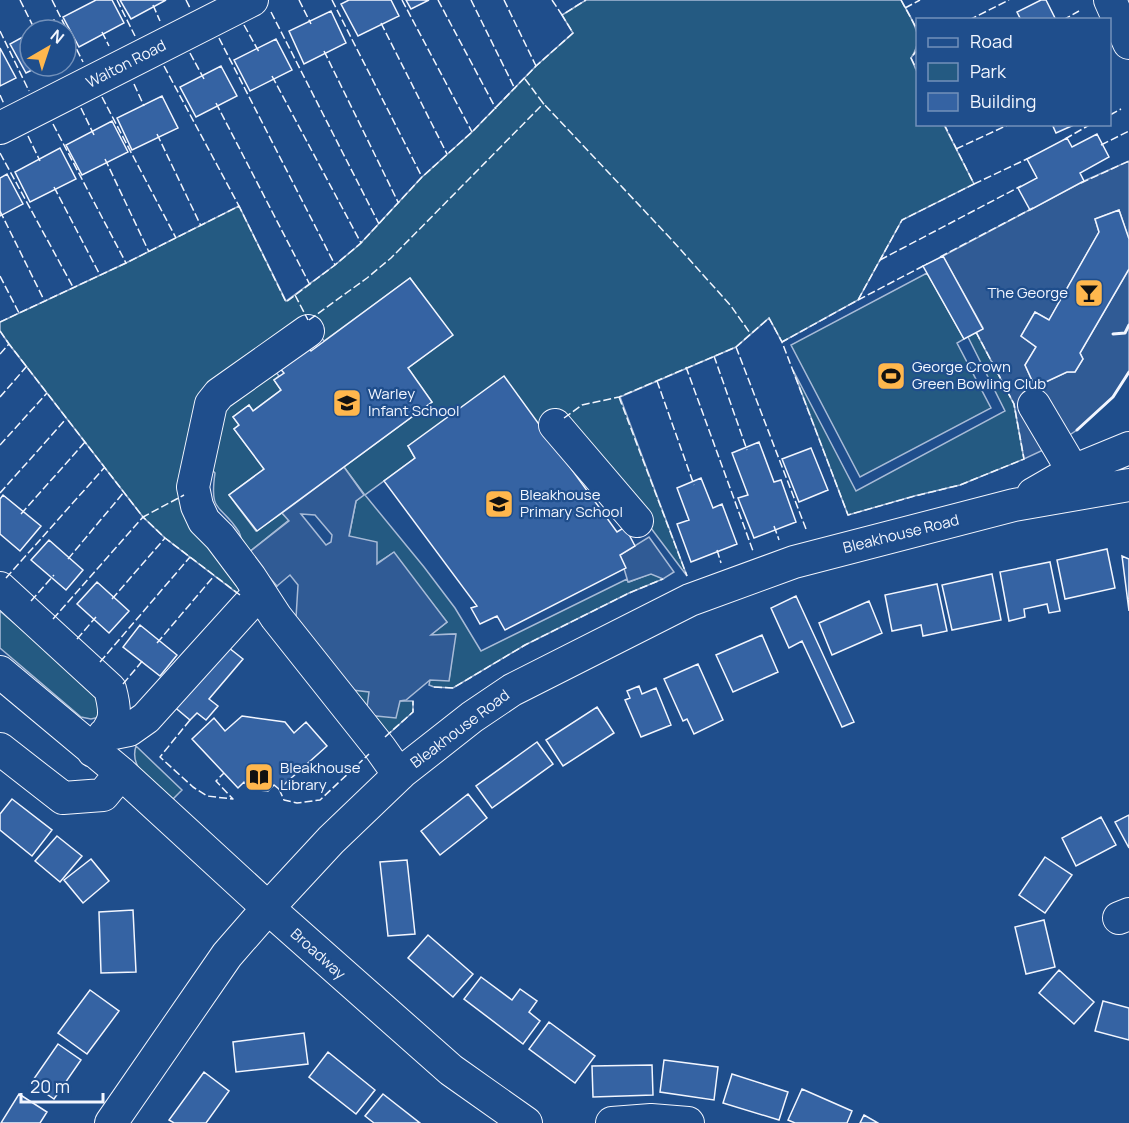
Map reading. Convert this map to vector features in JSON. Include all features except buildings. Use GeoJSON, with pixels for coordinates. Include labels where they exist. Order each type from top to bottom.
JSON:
{"type":"FeatureCollection","features":[{"type":"Feature","properties":{"kind":"street","name":"Walton Road"},"geometry":{"type":"LineString","coordinates":[[0,128],[252,0]]}},
{"type":"Feature","properties":{"kind":"street"},"geometry":{"type":"LineString","coordinates":[[1110,0],[1129,44]]}},
{"type":"Feature","properties":{"kind":"street"},"geometry":{"type":"LineString","coordinates":[[308,331],[219,394],[212,404],[194,487],[197,506],[204,521],[227,546],[259,593],[399,775]]}},
{"type":"Feature","properties":{"kind":"street"},"geometry":{"type":"LineString","coordinates":[[1034,405],[1073,471]]}},
{"type":"Feature","properties":{"kind":"street"},"geometry":{"type":"LineString","coordinates":[[555,425],[637,521]]}},
{"type":"Feature","properties":{"kind":"street","name":"Bleakhouse Road"},"geometry":{"type":"LineString","coordinates":[[1014,505],[1073,471],[1129,448]]}},
{"type":"Feature","properties":{"kind":"street","name":"Bleakhouse Road"},"geometry":{"type":"LineString","coordinates":[[111,1123],[227,955],[268,908],[331,840],[399,775],[472,717],[512,690],[690,600],[795,562],[1014,505],[1129,485]]}},
{"type":"Feature","properties":{"kind":"street"},"geometry":{"type":"LineString","coordinates":[[0,588],[110,688],[116,710],[114,721],[99,743]]}},
{"type":"Feature","properties":{"kind":"street"},"geometry":{"type":"LineString","coordinates":[[99,743],[129,730],[146,718],[259,593]]}},
{"type":"Feature","properties":{"kind":"street","name":"Broadway"},"geometry":{"type":"LineString","coordinates":[[0,672],[99,743],[121,773],[268,908],[451,1070],[526,1123]]}},
{"type":"Feature","properties":{"kind":"street"},"geometry":{"type":"LineString","coordinates":[[0,749],[63,798],[103,795],[121,773]]}},
{"type":"Feature","properties":{"kind":"street"},"geometry":{"type":"LineString","coordinates":[[612,1123],[651,1119],[688,1123]]}},
{"type":"Feature","properties":{"kind":"green space"},"geometry":{"type":"Polygon","coordinates":[[[586,0],[901,0],[916,29],[916,46],[911,58],[916,70],[916,126],[945,126],[974,184],[902,220],[858,300],[782,342],[769,318],[736,347],[620,397],[687,576],[623,491],[544,432],[408,446],[415,458],[365,495],[455,608],[481,651],[627,579],[629,582],[652,573],[663,579],[629,593],[525,645],[453,688],[434,687],[429,685],[430,680],[449,680],[455,634],[430,635],[447,622],[393,553],[376,564],[349,536],[356,501],[364,494],[344,467],[432,402],[408,368],[452,335],[410,278],[324,341],[309,320],[202,398],[186,484],[243,579],[241,596],[165,538],[143,517],[9,344],[0,331],[0,322],[126,263],[239,206],[286,301],[360,244],[422,177],[472,132],[536,66],[573,33],[562,15],[586,0]]]}},
{"type":"Feature","properties":{"kind":"green space","name":"George Crown Green Bowling Club"},"geometry":{"type":"Polygon","coordinates":[[[927,273],[964,339],[957,343],[991,408],[860,477],[791,345],[927,273]]]}},
{"type":"Feature","properties":{"kind":"green space"},"geometry":{"type":"Polygon","coordinates":[[[976,332],[1014,404],[1024,459],[960,485],[848,515],[793,370],[856,491],[1005,411],[968,337],[976,332]]]}},
{"type":"Feature","properties":{"kind":"green space"},"geometry":{"type":"Polygon","coordinates":[[[270,365],[279,376],[274,380],[281,390],[253,411],[249,405],[233,417],[239,425],[234,429],[264,469],[229,495],[256,531],[282,513],[289,520],[248,553],[277,586],[272,588],[243,561],[239,532],[215,502],[215,473],[208,466],[222,399],[270,365]]]}},
{"type":"Feature","properties":{"kind":"green space"},"geometry":{"type":"Polygon","coordinates":[[[0,611],[98,694],[100,717],[91,719],[81,717],[0,648],[0,611]]]}},
{"type":"Feature","properties":{"kind":"green space"},"geometry":{"type":"Polygon","coordinates":[[[296,618],[369,692],[400,701],[413,701],[413,712],[382,740],[296,618]]]}},
{"type":"Feature","properties":{"kind":"green space"},"geometry":{"type":"Polygon","coordinates":[[[136,746],[182,790],[172,800],[151,783],[140,770],[136,763],[136,746]]]}},
{"type":"Feature","properties":{"kind":"shaded area"},"geometry":{"type":"Polygon","coordinates":[[[1129,161],[1129,239],[1119,210],[1095,219],[1099,232],[1049,320],[1035,312],[1021,336],[1036,347],[1025,365],[1035,387],[1067,372],[1075,372],[1083,359],[1080,353],[1129,269],[1129,372],[1113,397],[1077,430],[1056,444],[1024,459],[1014,404],[976,332],[983,328],[943,256],[1084,181],[1129,161]]]}},
{"type":"Feature","properties":{"kind":"shaded area"},"geometry":{"type":"Polygon","coordinates":[[[344,467],[364,495],[356,501],[349,536],[377,542],[377,564],[394,552],[447,622],[431,635],[456,634],[449,681],[430,680],[406,700],[400,701],[396,718],[366,715],[369,692],[352,690],[296,618],[298,585],[290,575],[277,586],[248,553],[289,521],[282,513],[344,467]],[[301,514],[326,545],[331,542],[332,535],[315,515],[301,514]]]}},
{"type":"Feature","properties":{"kind":"shaded area"},"geometry":{"type":"Polygon","coordinates":[[[649,537],[674,572],[663,579],[651,574],[628,582],[620,555],[649,537]]]}},
{"type":"Feature","properties":{"kind":"fence"},"geometry":{"type":"LineString","coordinates":[[20,0],[29,18]]}},
{"type":"Feature","properties":{"kind":"fence"},"geometry":{"type":"LineString","coordinates":[[52,0],[83,62]]}},
{"type":"Feature","properties":{"kind":"fence"},"geometry":{"type":"LineString","coordinates":[[117,0],[135,36]]}},
{"type":"Feature","properties":{"kind":"fence"},"geometry":{"type":"LineString","coordinates":[[186,0],[190,8]]}},
{"type":"Feature","properties":{"kind":"fence"},"geometry":{"type":"LineString","coordinates":[[299,0],[311,24]]}},
{"type":"Feature","properties":{"kind":"fence"},"geometry":{"type":"LineString","coordinates":[[332,0],[422,177]]}},
{"type":"Feature","properties":{"kind":"fence"},"geometry":{"type":"LineString","coordinates":[[402,0],[472,132]]}},
{"type":"Feature","properties":{"kind":"fence"},"geometry":{"type":"LineString","coordinates":[[438,0],[496,109]]}},
{"type":"Feature","properties":{"kind":"fence"},"geometry":{"type":"LineString","coordinates":[[471,0],[515,89]]}},
{"type":"Feature","properties":{"kind":"fence"},"geometry":{"type":"LineString","coordinates":[[504,0],[536,66]]}},
{"type":"Feature","properties":{"kind":"fence"},"geometry":{"type":"LineString","coordinates":[[552,0],[562,15]]}},
{"type":"Feature","properties":{"kind":"fence"},"geometry":{"type":"LineString","coordinates":[[0,322],[126,263],[239,206],[286,302],[361,243],[422,177],[472,132],[536,66],[573,33],[562,15],[586,0]]}},
{"type":"Feature","properties":{"kind":"fence"},"geometry":{"type":"LineString","coordinates":[[901,0],[916,27]]}},
{"type":"Feature","properties":{"kind":"fence"},"geometry":{"type":"LineString","coordinates":[[905,8],[920,0]]}},
{"type":"Feature","properties":{"kind":"fence"},"geometry":{"type":"LineString","coordinates":[[973,18],[1009,0]]}},
{"type":"Feature","properties":{"kind":"fence"},"geometry":{"type":"LineString","coordinates":[[153,5],[160,21]]}},
{"type":"Feature","properties":{"kind":"fence"},"geometry":{"type":"LineString","coordinates":[[1067,18],[1079,11]]}},
{"type":"Feature","properties":{"kind":"fence"},"geometry":{"type":"LineString","coordinates":[[271,12],[379,224]]}},
{"type":"Feature","properties":{"kind":"fence"},"geometry":{"type":"LineString","coordinates":[[381,23],[447,154]]}},
{"type":"Feature","properties":{"kind":"fence"},"geometry":{"type":"LineString","coordinates":[[244,25],[259,52]]}},
{"type":"Feature","properties":{"kind":"fence"},"geometry":{"type":"LineString","coordinates":[[0,31],[29,91]]}},
{"type":"Feature","properties":{"kind":"fence"},"geometry":{"type":"LineString","coordinates":[[102,32],[109,46]]}},
{"type":"Feature","properties":{"kind":"fence"},"geometry":{"type":"LineString","coordinates":[[219,38],[335,265]]}},
{"type":"Feature","properties":{"kind":"fence"},"geometry":{"type":"LineString","coordinates":[[324,51],[398,202]]}},
{"type":"Feature","properties":{"kind":"fence"},"geometry":{"type":"LineString","coordinates":[[916,52],[911,58],[916,68]]}},
{"type":"Feature","properties":{"kind":"fence"},"geometry":{"type":"LineString","coordinates":[[190,53],[204,79]]}},
{"type":"Feature","properties":{"kind":"fence"},"geometry":{"type":"LineString","coordinates":[[164,66],[239,206]]}},
{"type":"Feature","properties":{"kind":"fence"},"geometry":{"type":"LineString","coordinates":[[272,76],[361,243]]}},
{"type":"Feature","properties":{"kind":"fence"},"geometry":{"type":"LineString","coordinates":[[525,79],[543,103],[731,306],[750,333]]}},
{"type":"Feature","properties":{"kind":"fence"},"geometry":{"type":"LineString","coordinates":[[134,84],[144,106]]}},
{"type":"Feature","properties":{"kind":"fence"},"geometry":{"type":"LineString","coordinates":[[0,95],[4,104]]}},
{"type":"Feature","properties":{"kind":"fence"},"geometry":{"type":"LineString","coordinates":[[102,97],[176,238]]}},
{"type":"Feature","properties":{"kind":"fence"},"geometry":{"type":"LineString","coordinates":[[216,103],[310,285]]}},
{"type":"Feature","properties":{"kind":"fence"},"geometry":{"type":"LineString","coordinates":[[309,320],[391,258],[544,103]]}},
{"type":"Feature","properties":{"kind":"fence"},"geometry":{"type":"LineString","coordinates":[[81,108],[94,135]]}},
{"type":"Feature","properties":{"kind":"fence"},"geometry":{"type":"LineString","coordinates":[[1111,114],[1121,109]]}},
{"type":"Feature","properties":{"kind":"fence"},"geometry":{"type":"LineString","coordinates":[[53,124],[126,263]]}},
{"type":"Feature","properties":{"kind":"fence"},"geometry":{"type":"LineString","coordinates":[[945,126],[974,184],[902,220],[858,300],[782,342],[848,515],[960,485],[1024,459],[1014,404],[976,332]]}},
{"type":"Feature","properties":{"kind":"fence"},"geometry":{"type":"LineString","coordinates":[[956,149],[1006,126]]}},
{"type":"Feature","properties":{"kind":"fence"},"geometry":{"type":"LineString","coordinates":[[1065,139],[1088,126]]}},
{"type":"Feature","properties":{"kind":"fence"},"geometry":{"type":"LineString","coordinates":[[1101,145],[1129,131]]}},
{"type":"Feature","properties":{"kind":"fence"},"geometry":{"type":"LineString","coordinates":[[157,134],[201,226]]}},
{"type":"Feature","properties":{"kind":"fence"},"geometry":{"type":"LineString","coordinates":[[28,136],[40,161]]}},
{"type":"Feature","properties":{"kind":"fence"},"geometry":{"type":"LineString","coordinates":[[0,153],[73,287]]}},
{"type":"Feature","properties":{"kind":"fence"},"geometry":{"type":"LineString","coordinates":[[974,184],[1031,157]]}},
{"type":"Feature","properties":{"kind":"fence"},"geometry":{"type":"LineString","coordinates":[[105,159],[149,252]]}},
{"type":"Feature","properties":{"kind":"fence"},"geometry":{"type":"LineString","coordinates":[[1081,183],[1129,161]]}},
{"type":"Feature","properties":{"kind":"fence"},"geometry":{"type":"LineString","coordinates":[[880,260],[1021,186]]}},
{"type":"Feature","properties":{"kind":"fence"},"geometry":{"type":"LineString","coordinates":[[54,187],[100,275]]}},
{"type":"Feature","properties":{"kind":"fence"},"geometry":{"type":"LineString","coordinates":[[940,257],[1033,208]]}},
{"type":"Feature","properties":{"kind":"fence"},"geometry":{"type":"LineString","coordinates":[[0,211],[44,300]]}},
{"type":"Feature","properties":{"kind":"fence"},"geometry":{"type":"LineString","coordinates":[[858,300],[927,264]]}},
{"type":"Feature","properties":{"kind":"fence"},"geometry":{"type":"LineString","coordinates":[[0,276],[19,313]]}},
{"type":"Feature","properties":{"kind":"fence"},"geometry":{"type":"LineString","coordinates":[[295,295],[308,320]]}},
{"type":"Feature","properties":{"kind":"fence"},"geometry":{"type":"LineString","coordinates":[[564,418],[582,405],[619,397],[736,347],[769,318],[782,342]]}},
{"type":"Feature","properties":{"kind":"fence"},"geometry":{"type":"LineString","coordinates":[[0,331],[9,344]]}},
{"type":"Feature","properties":{"kind":"fence"},"geometry":{"type":"LineString","coordinates":[[0,354],[9,344],[143,517],[184,495]]}},
{"type":"Feature","properties":{"kind":"fence"},"geometry":{"type":"LineString","coordinates":[[736,347],[806,529]]}},
{"type":"Feature","properties":{"kind":"fence"},"geometry":{"type":"LineString","coordinates":[[714,356],[747,450]]}},
{"type":"Feature","properties":{"kind":"fence"},"geometry":{"type":"LineString","coordinates":[[0,397],[27,366]]}},
{"type":"Feature","properties":{"kind":"fence"},"geometry":{"type":"LineString","coordinates":[[686,367],[753,551]]}},
{"type":"Feature","properties":{"kind":"fence"},"geometry":{"type":"LineString","coordinates":[[657,381],[694,485]]}},
{"type":"Feature","properties":{"kind":"fence"},"geometry":{"type":"LineString","coordinates":[[0,445],[47,393]]}},
{"type":"Feature","properties":{"kind":"fence"},"geometry":{"type":"LineString","coordinates":[[619,397],[687,576]]}},
{"type":"Feature","properties":{"kind":"fence"},"geometry":{"type":"LineString","coordinates":[[0,493],[66,419]]}},
{"type":"Feature","properties":{"kind":"fence"},"geometry":{"type":"LineString","coordinates":[[21,514],[85,442]]}},
{"type":"Feature","properties":{"kind":"fence"},"geometry":{"type":"LineString","coordinates":[[6,578],[104,468]]}},
{"type":"Feature","properties":{"kind":"fence"},"geometry":{"type":"LineString","coordinates":[[68,559],[124,492]]}},
{"type":"Feature","properties":{"kind":"fence"},"geometry":{"type":"LineString","coordinates":[[53,619],[143,517],[165,538],[240,595]]}},
{"type":"Feature","properties":{"kind":"fence"},"geometry":{"type":"LineString","coordinates":[[774,526],[779,540]]}},
{"type":"Feature","properties":{"kind":"fence"},"geometry":{"type":"LineString","coordinates":[[112,599],[165,538]]}},
{"type":"Feature","properties":{"kind":"fence"},"geometry":{"type":"LineString","coordinates":[[717,550],[721,563]]}},
{"type":"Feature","properties":{"kind":"fence"},"geometry":{"type":"LineString","coordinates":[[100,662],[190,557]]}},
{"type":"Feature","properties":{"kind":"fence"},"geometry":{"type":"LineString","coordinates":[[31,601],[54,575]]}},
{"type":"Feature","properties":{"kind":"fence"},"geometry":{"type":"LineString","coordinates":[[157,643],[214,576]]}},
{"type":"Feature","properties":{"kind":"fence"},"geometry":{"type":"LineString","coordinates":[[434,687],[453,688],[525,645],[629,593],[663,579]]}},
{"type":"Feature","properties":{"kind":"fence"},"geometry":{"type":"LineString","coordinates":[[77,639],[96,617]]}},
{"type":"Feature","properties":{"kind":"fence"},"geometry":{"type":"LineString","coordinates":[[123,684],[144,659]]}},
{"type":"Feature","properties":{"kind":"fence"},"geometry":{"type":"LineString","coordinates":[[385,737],[413,712],[413,701]]}},
{"type":"Feature","properties":{"kind":"fence"},"geometry":{"type":"LineString","coordinates":[[190,720],[160,757],[193,787],[207,796],[233,799],[216,781],[224,773]]}},
{"type":"Feature","properties":{"kind":"fence"},"geometry":{"type":"LineString","coordinates":[[279,789],[284,800],[297,803],[320,800],[369,754]]}},
{"type":"Feature","properties":{"kind":"wall"},"geometry":{"type":"LineString","coordinates":[[1113,334],[1125,333],[1129,325]]}},
{"type":"Feature","properties":{"kind":"wall"},"geometry":{"type":"LineString","coordinates":[[1077,430],[1113,397],[1129,372]]}},
{"type":"Feature","properties":{"kind":"place","name":"The George"},"geometry":{"type":"Point","coordinates":[1089,293]}},
{"type":"Feature","properties":{"kind":"place","name":"George Crown Green Bowling Club"},"geometry":{"type":"Point","coordinates":[891,376]}},
{"type":"Feature","properties":{"kind":"place","name":"Warley Infant School"},"geometry":{"type":"Point","coordinates":[347,403]}},
{"type":"Feature","properties":{"kind":"place","name":"Bleakhouse Primary School"},"geometry":{"type":"Point","coordinates":[499,504]}},
{"type":"Feature","properties":{"kind":"place","name":"Bleakhouse Library"},"geometry":{"type":"Point","coordinates":[259,777]}}]}
